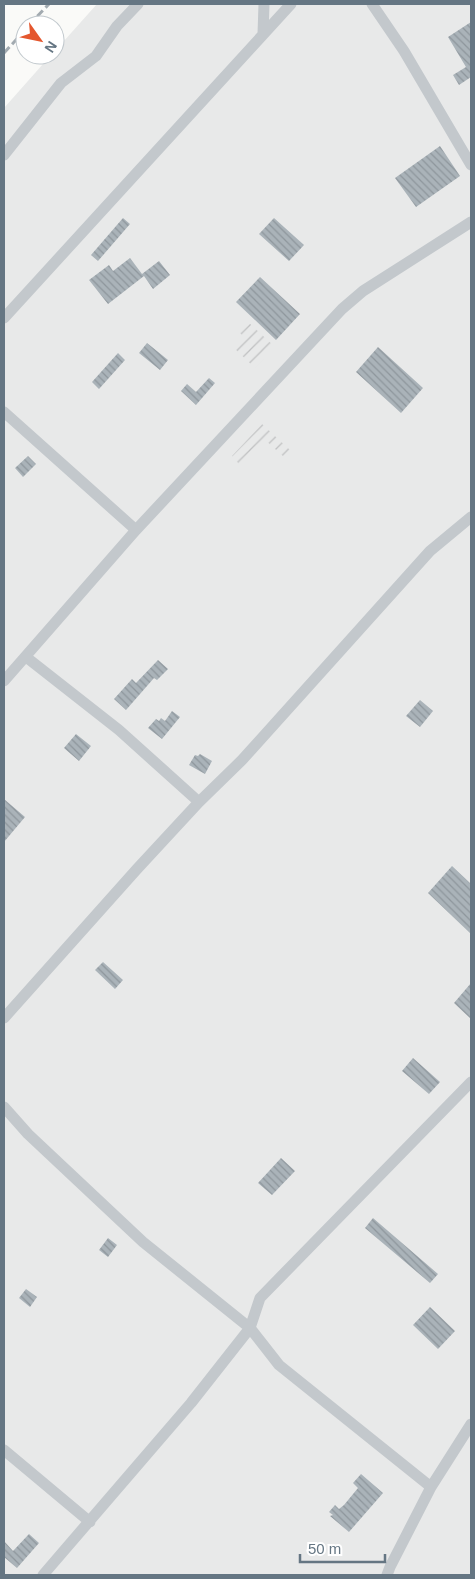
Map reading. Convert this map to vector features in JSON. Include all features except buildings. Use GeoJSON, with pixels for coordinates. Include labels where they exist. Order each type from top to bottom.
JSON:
{"type":"FeatureCollection","features":[{"type":"Feature","properties":{"kind":"street"},"geometry":{"type":"LineString","coordinates":[[4,154],[61,83],[96,56],[117,26],[138,4]]}},
{"type":"Feature","properties":{"kind":"street"},"geometry":{"type":"LineString","coordinates":[[263,34],[264,4]]}},
{"type":"Feature","properties":{"kind":"street"},"geometry":{"type":"LineString","coordinates":[[4,318],[291,4]]}},
{"type":"Feature","properties":{"kind":"street"},"geometry":{"type":"LineString","coordinates":[[372,4],[404,51],[471,165]]}},
{"type":"Feature","properties":{"kind":"street"},"geometry":{"type":"LineString","coordinates":[[4,681],[136,530],[342,309],[363,291],[471,222]]}},
{"type":"Feature","properties":{"kind":"street"},"geometry":{"type":"LineString","coordinates":[[4,412],[136,530]]}},
{"type":"Feature","properties":{"kind":"street"},"geometry":{"type":"LineString","coordinates":[[4,1018],[198,802],[242,760],[430,551],[471,517]]}},
{"type":"Feature","properties":{"kind":"street"},"geometry":{"type":"LineString","coordinates":[[26,657],[119,730],[198,802]]}},
{"type":"Feature","properties":{"kind":"street"},"geometry":{"type":"LineString","coordinates":[[42,1575],[90,1522],[191,1403],[250,1328],[260,1298],[471,1082]]}},
{"type":"Feature","properties":{"kind":"street"},"geometry":{"type":"LineString","coordinates":[[4,1107],[28,1134],[143,1242],[250,1328],[279,1365],[431,1487]]}},
{"type":"Feature","properties":{"kind":"street"},"geometry":{"type":"LineString","coordinates":[[387,1575],[431,1487],[471,1424]]}},
{"type":"Feature","properties":{"kind":"street"},"geometry":{"type":"LineString","coordinates":[[4,1450],[90,1522]]}},
{"type":"Feature","properties":{"kind":"shaded area"},"geometry":{"type":"Polygon","coordinates":[[[97,4],[471,4],[471,1575],[4,1575],[4,108],[42,65],[65,65],[65,40],[97,4]]]}},
{"type":"Feature","properties":{"kind":"shaded area"},"geometry":{"type":"Polygon","coordinates":[[[248,322],[275,347],[255,368],[233,347],[243,336],[239,332],[248,322]]]}},
{"type":"Feature","properties":{"kind":"shaded area"},"geometry":{"type":"Polygon","coordinates":[[[262,424],[290,450],[284,457],[264,439],[239,464],[232,456],[262,424]]]}},
{"type":"Feature","properties":{"kind":"railway"},"geometry":{"type":"LineString","coordinates":[[39,15],[49,4]]}},
{"type":"Feature","properties":{"kind":"railway"},"geometry":{"type":"LineString","coordinates":[[4,53],[15,41]]}}]}
